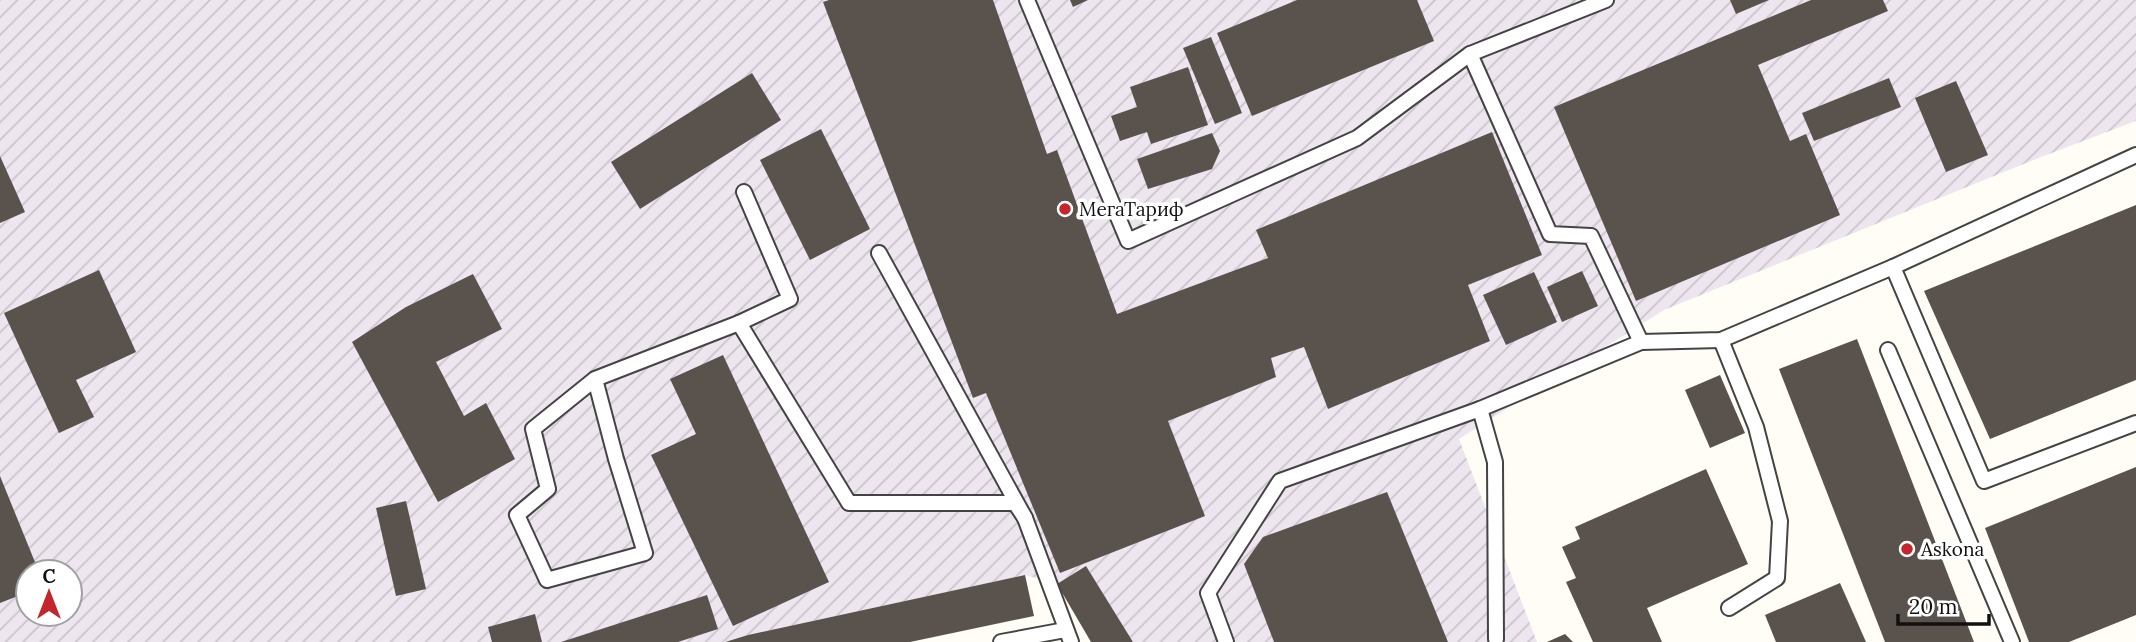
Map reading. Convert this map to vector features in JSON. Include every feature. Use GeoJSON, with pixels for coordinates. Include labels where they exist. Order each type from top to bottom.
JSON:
{"type":"FeatureCollection","features":[{"type":"Feature","properties":{"kind":"lane"},"geometry":{"type":"LineString","coordinates":[[1027,0],[1128,241],[1357,138],[1470,54],[1605,0]]}},
{"type":"Feature","properties":{"kind":"lane"},"geometry":{"type":"LineString","coordinates":[[1470,54],[1550,234],[1591,236],[1641,342]]}},
{"type":"Feature","properties":{"kind":"lane"},"geometry":{"type":"LineString","coordinates":[[1226,642],[1208,593],[1280,481],[1480,409],[1641,342],[1721,340],[1893,267],[2136,155]]}},
{"type":"Feature","properties":{"kind":"lane"},"geometry":{"type":"LineString","coordinates":[[595,379],[645,554],[547,580],[517,515],[548,489],[533,429],[595,379],[739,323],[790,299],[744,192]]}},
{"type":"Feature","properties":{"kind":"lane"},"geometry":{"type":"LineString","coordinates":[[879,253],[1025,518],[1068,636],[1001,642]]}},
{"type":"Feature","properties":{"kind":"lane"},"geometry":{"type":"LineString","coordinates":[[1893,267],[1984,481],[2136,423]]}},
{"type":"Feature","properties":{"kind":"lane"},"geometry":{"type":"LineString","coordinates":[[739,323],[849,503],[1015,503]]}},
{"type":"Feature","properties":{"kind":"lane"},"geometry":{"type":"LineString","coordinates":[[1721,340],[1756,427],[1780,521],[1777,578],[1729,608]]}},
{"type":"Feature","properties":{"kind":"lane"},"geometry":{"type":"LineString","coordinates":[[1888,350],[2012,642]]}},
{"type":"Feature","properties":{"kind":"lane"},"geometry":{"type":"LineString","coordinates":[[1480,409],[1495,462],[1496,639]]}},
{"type":"Feature","properties":{"kind":"shaded area"},"geometry":{"type":"Polygon","coordinates":[[[0,0],[2136,0],[2136,121],[1664,310],[1459,439],[1537,642],[1133,642],[1086,566],[1057,584],[1025,575],[723,642],[0,642],[0,0]]]}},
{"type":"Feature","properties":{"kind":"building"},"geometry":{"type":"Polygon","coordinates":[[[993,0],[1047,154],[1057,150],[1117,314],[1268,258],[1256,230],[1492,132],[1542,255],[1468,285],[1490,341],[1328,409],[1304,347],[1271,358],[1276,377],[1168,421],[1205,516],[1060,573],[986,393],[973,398],[823,2],[993,0]]]}},
{"type":"Feature","properties":{"kind":"building"},"geometry":{"type":"Polygon","coordinates":[[[1070,0],[1088,0],[1073,7],[1070,0]]]}},
{"type":"Feature","properties":{"kind":"building"},"geometry":{"type":"Polygon","coordinates":[[[1297,0],[1417,0],[1434,41],[1252,116],[1217,33],[1297,0]]]}},
{"type":"Feature","properties":{"kind":"building"},"geometry":{"type":"Polygon","coordinates":[[[1730,0],[1769,0],[1736,14],[1730,0]]]}},
{"type":"Feature","properties":{"kind":"building"},"geometry":{"type":"Polygon","coordinates":[[[1811,0],[1883,0],[1888,11],[1758,65],[1790,141],[1806,134],[1840,215],[1636,301],[1554,107],[1811,0]]]}},
{"type":"Feature","properties":{"kind":"building"},"geometry":{"type":"Polygon","coordinates":[[[1211,37],[1242,113],[1215,124],[1183,48],[1211,37]]]}},
{"type":"Feature","properties":{"kind":"building"},"geometry":{"type":"Polygon","coordinates":[[[1188,67],[1208,125],[1151,144],[1147,132],[1120,141],[1111,116],[1137,107],[1130,87],[1188,67]]]}},
{"type":"Feature","properties":{"kind":"building"},"geometry":{"type":"Polygon","coordinates":[[[752,73],[781,120],[640,209],[611,162],[752,73]]]}},
{"type":"Feature","properties":{"kind":"building"},"geometry":{"type":"Polygon","coordinates":[[[1889,78],[1901,107],[1814,141],[1802,113],[1889,78]]]}},
{"type":"Feature","properties":{"kind":"building"},"geometry":{"type":"Polygon","coordinates":[[[1956,81],[1988,155],[1946,172],[1915,98],[1956,81]]]}},
{"type":"Feature","properties":{"kind":"building"},"geometry":{"type":"Polygon","coordinates":[[[821,129],[870,229],[810,260],[760,160],[821,129]]]}},
{"type":"Feature","properties":{"kind":"building"},"geometry":{"type":"Polygon","coordinates":[[[1212,133],[1220,151],[1212,169],[1148,189],[1137,159],[1212,133]]]}},
{"type":"Feature","properties":{"kind":"building"},"geometry":{"type":"Polygon","coordinates":[[[0,156],[25,212],[0,223],[0,156]]]}},
{"type":"Feature","properties":{"kind":"building"},"geometry":{"type":"Polygon","coordinates":[[[2136,205],[2136,380],[1990,439],[1924,291],[2136,205]]]}},
{"type":"Feature","properties":{"kind":"building"},"geometry":{"type":"Polygon","coordinates":[[[99,270],[136,352],[76,380],[94,417],[59,433],[4,313],[99,270]]]}},
{"type":"Feature","properties":{"kind":"building"},"geometry":{"type":"Polygon","coordinates":[[[1582,271],[1598,306],[1562,322],[1547,287],[1582,271]]]}},
{"type":"Feature","properties":{"kind":"building"},"geometry":{"type":"Polygon","coordinates":[[[1534,272],[1557,322],[1506,345],[1483,295],[1534,272]]]}},
{"type":"Feature","properties":{"kind":"building"},"geometry":{"type":"Polygon","coordinates":[[[473,274],[502,329],[436,362],[464,416],[486,403],[515,459],[438,502],[352,342],[406,307],[473,274]]]}},
{"type":"Feature","properties":{"kind":"building"},"geometry":{"type":"Polygon","coordinates":[[[1857,339],[1974,642],[1885,642],[1779,369],[1857,339]]]}},
{"type":"Feature","properties":{"kind":"building"},"geometry":{"type":"Polygon","coordinates":[[[723,355],[829,582],[733,626],[651,455],[696,434],[670,379],[723,355]]]}},
{"type":"Feature","properties":{"kind":"building"},"geometry":{"type":"Polygon","coordinates":[[[1720,375],[1745,433],[1710,448],[1685,390],[1720,375]]]}},
{"type":"Feature","properties":{"kind":"building"},"geometry":{"type":"Polygon","coordinates":[[[2136,467],[2136,615],[2069,642],[2029,642],[1985,528],[2136,467]]]}},
{"type":"Feature","properties":{"kind":"building"},"geometry":{"type":"Polygon","coordinates":[[[1706,469],[1748,564],[1647,608],[1662,642],[1593,642],[1566,582],[1576,578],[1562,547],[1580,539],[1575,527],[1706,469]]]}},
{"type":"Feature","properties":{"kind":"building"},"geometry":{"type":"Polygon","coordinates":[[[0,476],[33,558],[14,558],[14,598],[0,603],[0,476]]]}},
{"type":"Feature","properties":{"kind":"building"},"geometry":{"type":"Polygon","coordinates":[[[1387,492],[1448,642],[1274,642],[1244,564],[1263,537],[1387,492]]]}},
{"type":"Feature","properties":{"kind":"building"},"geometry":{"type":"Polygon","coordinates":[[[406,501],[426,589],[396,596],[376,508],[406,501]]]}},
{"type":"Feature","properties":{"kind":"building"},"geometry":{"type":"Polygon","coordinates":[[[1086,566],[1133,642],[1091,642],[1057,584],[1086,566]]]}},
{"type":"Feature","properties":{"kind":"building"},"geometry":{"type":"Polygon","coordinates":[[[1025,575],[1034,616],[910,642],[725,642],[748,635],[1025,575]]]}},
{"type":"Feature","properties":{"kind":"building"},"geometry":{"type":"Polygon","coordinates":[[[1840,583],[1866,642],[1776,642],[1765,615],[1840,583]]]}},
{"type":"Feature","properties":{"kind":"building"},"geometry":{"type":"Polygon","coordinates":[[[707,595],[718,629],[678,642],[561,642],[707,595]]]}},
{"type":"Feature","properties":{"kind":"building"},"geometry":{"type":"Polygon","coordinates":[[[535,614],[542,642],[492,642],[488,627],[535,614]]]}},
{"type":"Feature","properties":{"kind":"building"},"geometry":{"type":"Polygon","coordinates":[[[1565,634],[1573,642],[1547,642],[1565,634]]]}},
{"type":"Feature","properties":{"kind":"place","name":"МегаТариф"},"geometry":{"type":"Point","coordinates":[1065,209]}},
{"type":"Feature","properties":{"kind":"place","name":"Askona"},"geometry":{"type":"Point","coordinates":[1907,549]}}]}
